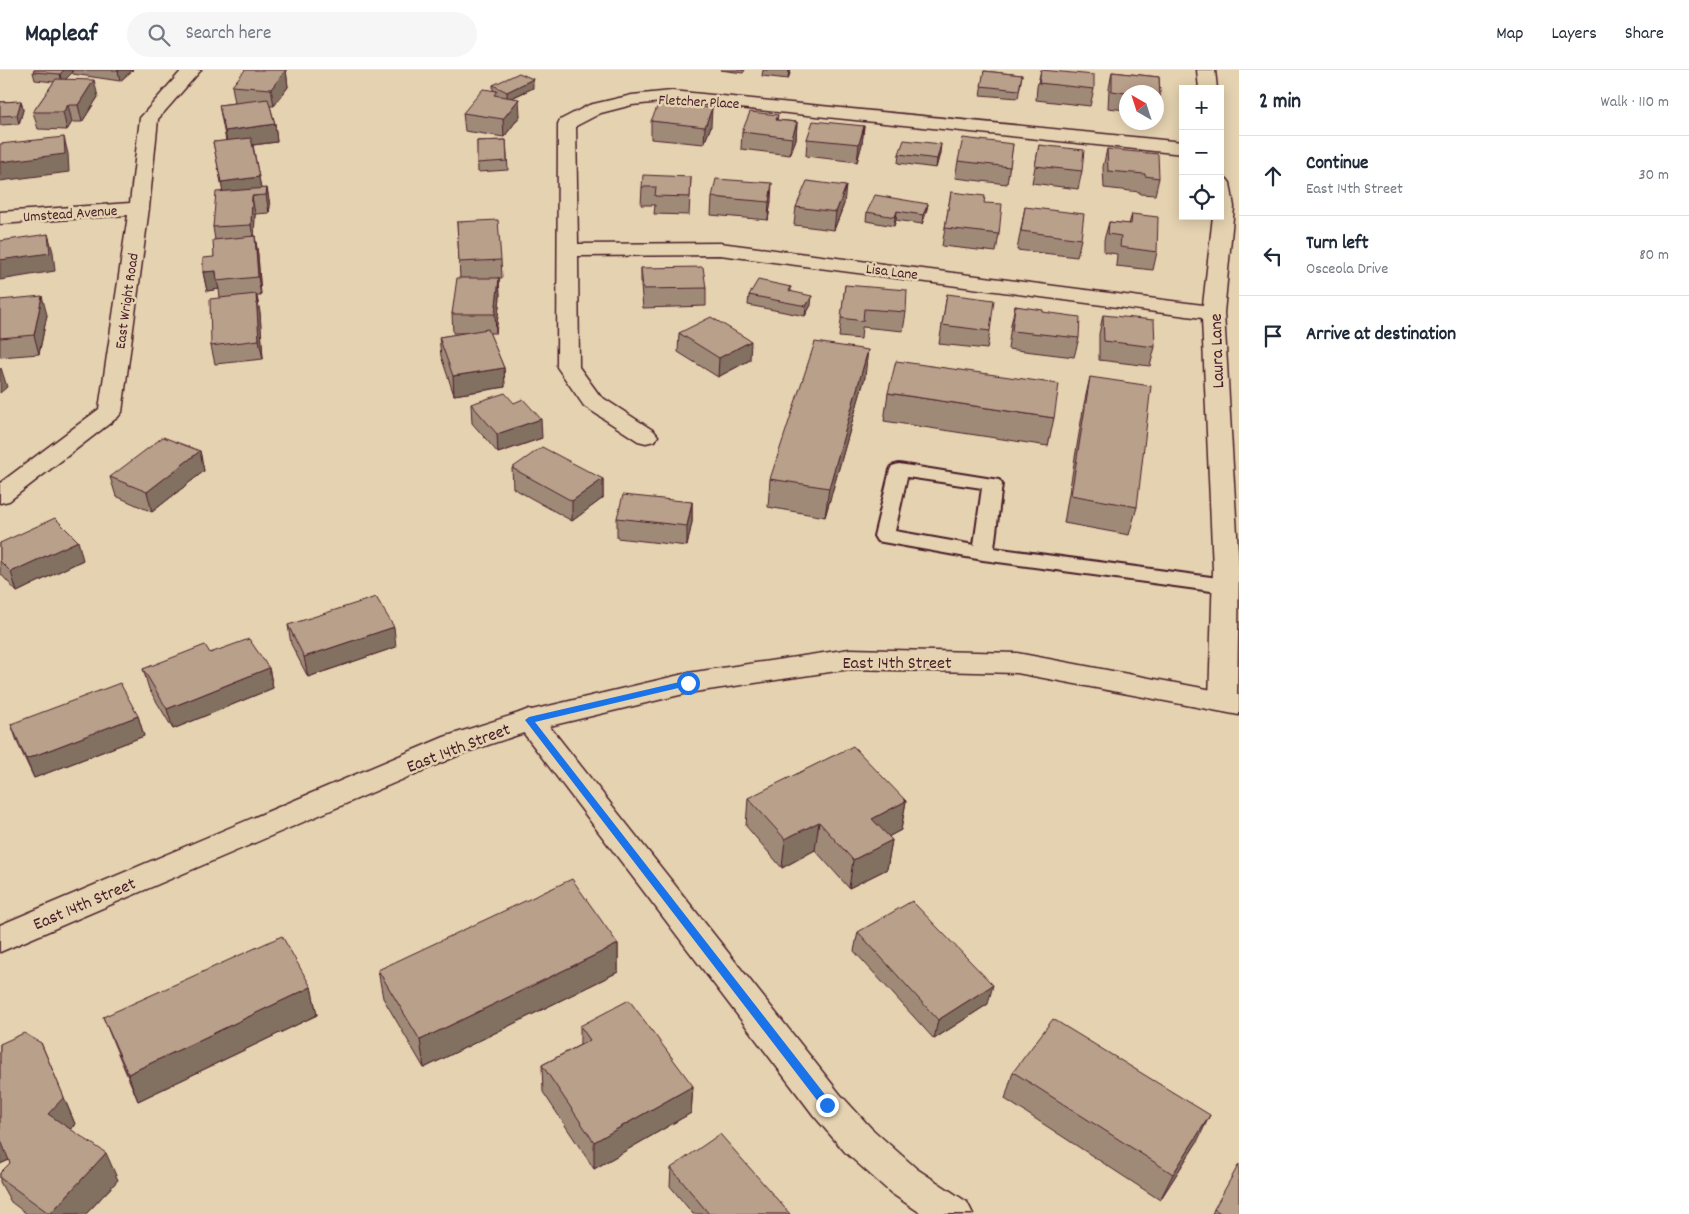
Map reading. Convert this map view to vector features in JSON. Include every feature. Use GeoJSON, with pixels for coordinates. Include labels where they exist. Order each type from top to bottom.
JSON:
{"type":"FeatureCollection","features":[{"type":"Feature","properties":{"kind":"street","name":"East Wright Road"},"geometry":{"type":"LineString","coordinates":[[0,495],[110,412],[150,118],[192,70]]}},
{"type":"Feature","properties":{"kind":"street"},"geometry":{"type":"LineString","coordinates":[[1206,70],[1208,85]]}},
{"type":"Feature","properties":{"kind":"street","name":"Fletcher Place"},"geometry":{"type":"LineString","coordinates":[[646,436],[592,401],[568,367],[567,124],[595,109],[632,100],[672,96],[1179,148]]}},
{"type":"Feature","properties":{"kind":"street","name":"Laura Lane"},"geometry":{"type":"LineString","coordinates":[[1224,191],[1232,208],[1213,313],[1230,576],[1231,703]]}},
{"type":"Feature","properties":{"kind":"street","name":"Umstead Avenue"},"geometry":{"type":"LineString","coordinates":[[0,218],[139,208]]}},
{"type":"Feature","properties":{"kind":"street","name":"Lisa Lane"},"geometry":{"type":"LineString","coordinates":[[569,250],[720,250],[1213,313]]}},
{"type":"Feature","properties":{"kind":"street","name":"East 14th Street"},"geometry":{"type":"LineString","coordinates":[[0,939],[454,745],[529,720],[688,683],[850,659],[1017,663],[1231,703]]}},
{"type":"Feature","properties":{"kind":"street"},"geometry":{"type":"LineString","coordinates":[[529,720],[827,1105],[858,1140],[904,1181],[954,1214]]}},
{"type":"Feature","properties":{"kind":"lane"},"geometry":{"type":"LineString","coordinates":[[982,553],[992,484],[899,470],[884,536],[982,553],[1230,576]]}},
{"type":"Feature","properties":{"kind":"building"},"geometry":{"type":"Polygon","coordinates":[[[34,70],[64,70],[60,74],[33,72],[34,70]]]}},
{"type":"Feature","properties":{"kind":"building"},"geometry":{"type":"Polygon","coordinates":[[[245,70],[286,70],[271,89],[232,86],[245,70]]]}},
{"type":"Feature","properties":{"kind":"building"},"geometry":{"type":"Polygon","coordinates":[[[1041,70],[1094,75],[1094,89],[1039,83],[1041,70]]]}},
{"type":"Feature","properties":{"kind":"building"},"geometry":{"type":"Polygon","coordinates":[[[984,71],[1022,75],[1019,90],[981,86],[984,71]]]}},
{"type":"Feature","properties":{"kind":"building"},"geometry":{"type":"Polygon","coordinates":[[[1112,72],[1159,77],[1159,85],[1119,85],[1119,92],[1112,91],[1112,72]]]}},
{"type":"Feature","properties":{"kind":"building"},"geometry":{"type":"Polygon","coordinates":[[[519,73],[533,79],[507,92],[493,85],[519,73]]]}},
{"type":"Feature","properties":{"kind":"building"},"geometry":{"type":"Polygon","coordinates":[[[56,79],[94,80],[78,105],[68,105],[63,112],[33,112],[56,79]]]}},
{"type":"Feature","properties":{"kind":"building"},"geometry":{"type":"Polygon","coordinates":[[[483,89],[497,91],[494,95],[519,99],[503,119],[463,113],[483,89]]]}},
{"type":"Feature","properties":{"kind":"building"},"geometry":{"type":"Polygon","coordinates":[[[268,99],[275,124],[225,131],[219,105],[268,99]]]}},
{"type":"Feature","properties":{"kind":"building"},"geometry":{"type":"Polygon","coordinates":[[[21,101],[17,115],[0,116],[0,102],[21,101]]]}},
{"type":"Feature","properties":{"kind":"building"},"geometry":{"type":"Polygon","coordinates":[[[659,103],[712,108],[705,127],[651,121],[659,103]]]}},
{"type":"Feature","properties":{"kind":"building"},"geometry":{"type":"Polygon","coordinates":[[[750,112],[778,115],[776,120],[797,122],[792,138],[742,132],[750,112]]]}},
{"type":"Feature","properties":{"kind":"building"},"geometry":{"type":"Polygon","coordinates":[[[813,121],[864,126],[859,144],[807,139],[813,121]]]}},
{"type":"Feature","properties":{"kind":"building"},"geometry":{"type":"Polygon","coordinates":[[[64,137],[65,154],[0,162],[0,144],[64,137]]]}},
{"type":"Feature","properties":{"kind":"building"},"geometry":{"type":"Polygon","coordinates":[[[251,138],[259,177],[221,182],[213,142],[251,138]]]}},
{"type":"Feature","properties":{"kind":"building"},"geometry":{"type":"Polygon","coordinates":[[[963,138],[1013,144],[1010,167],[958,161],[963,138]]]}},
{"type":"Feature","properties":{"kind":"building"},"geometry":{"type":"Polygon","coordinates":[[[506,140],[507,161],[477,163],[477,141],[506,140]]]}},
{"type":"Feature","properties":{"kind":"building"},"geometry":{"type":"Polygon","coordinates":[[[904,140],[941,144],[937,159],[899,154],[904,140]]]}},
{"type":"Feature","properties":{"kind":"building"},"geometry":{"type":"Polygon","coordinates":[[[1039,145],[1084,150],[1082,171],[1035,166],[1039,145]]]}},
{"type":"Feature","properties":{"kind":"building"},"geometry":{"type":"Polygon","coordinates":[[[1107,149],[1158,154],[1159,178],[1145,176],[1145,174],[1108,171],[1107,149]]]}},
{"type":"Feature","properties":{"kind":"building"},"geometry":{"type":"Polygon","coordinates":[[[643,175],[691,177],[690,197],[655,196],[656,187],[642,187],[643,175]]]}},
{"type":"Feature","properties":{"kind":"building"},"geometry":{"type":"Polygon","coordinates":[[[716,179],[772,183],[769,202],[712,197],[716,179]]]}},
{"type":"Feature","properties":{"kind":"building"},"geometry":{"type":"Polygon","coordinates":[[[807,181],[846,186],[836,212],[796,207],[807,181]]]}},
{"type":"Feature","properties":{"kind":"building"},"geometry":{"type":"Polygon","coordinates":[[[267,188],[266,195],[252,196],[251,225],[213,227],[216,192],[267,188]]]}},
{"type":"Feature","properties":{"kind":"building"},"geometry":{"type":"Polygon","coordinates":[[[951,192],[985,196],[984,203],[1002,204],[999,234],[945,228],[951,192]]]}},
{"type":"Feature","properties":{"kind":"building"},"geometry":{"type":"Polygon","coordinates":[[[875,195],[928,204],[923,215],[897,211],[895,217],[867,212],[875,195]]]}},
{"type":"Feature","properties":{"kind":"building"},"geometry":{"type":"Polygon","coordinates":[[[1025,207],[1084,214],[1081,239],[1021,231],[1025,207]]]}},
{"type":"Feature","properties":{"kind":"building"},"geometry":{"type":"Polygon","coordinates":[[[1132,214],[1158,217],[1157,252],[1120,247],[1121,236],[1108,234],[1109,222],[1131,224],[1132,214]]]}},
{"type":"Feature","properties":{"kind":"building"},"geometry":{"type":"Polygon","coordinates":[[[498,220],[501,260],[459,262],[457,222],[498,220]]]}},
{"type":"Feature","properties":{"kind":"building"},"geometry":{"type":"Polygon","coordinates":[[[48,234],[50,253],[0,260],[0,241],[48,234]]]}},
{"type":"Feature","properties":{"kind":"building"},"geometry":{"type":"Polygon","coordinates":[[[255,236],[258,277],[217,281],[216,271],[203,272],[203,258],[214,257],[213,240],[255,236]]]}},
{"type":"Feature","properties":{"kind":"building"},"geometry":{"type":"Polygon","coordinates":[[[703,267],[706,288],[643,289],[641,268],[703,267]]]}},
{"type":"Feature","properties":{"kind":"building"},"geometry":{"type":"Polygon","coordinates":[[[457,278],[499,278],[495,314],[452,314],[457,278]]]}},
{"type":"Feature","properties":{"kind":"building"},"geometry":{"type":"Polygon","coordinates":[[[758,280],[791,287],[789,291],[812,296],[806,306],[749,295],[758,280]]]}},
{"type":"Feature","properties":{"kind":"building"},"geometry":{"type":"Polygon","coordinates":[[[845,285],[907,290],[906,312],[864,309],[863,321],[841,318],[845,285]]]}},
{"type":"Feature","properties":{"kind":"building"},"geometry":{"type":"Polygon","coordinates":[[[256,294],[259,340],[211,346],[210,299],[256,294]]]}},
{"type":"Feature","properties":{"kind":"building"},"geometry":{"type":"Polygon","coordinates":[[[947,294],[994,300],[990,331],[942,325],[947,294]]]}},
{"type":"Feature","properties":{"kind":"building"},"geometry":{"type":"Polygon","coordinates":[[[42,296],[34,335],[0,338],[0,300],[42,296]]]}},
{"type":"Feature","properties":{"kind":"building"},"geometry":{"type":"Polygon","coordinates":[[[1015,306],[1080,317],[1079,338],[1012,331],[1015,306]]]}},
{"type":"Feature","properties":{"kind":"building"},"geometry":{"type":"Polygon","coordinates":[[[1103,315],[1154,320],[1155,347],[1104,341],[1103,315]]]}},
{"type":"Feature","properties":{"kind":"building"},"geometry":{"type":"Polygon","coordinates":[[[711,317],[751,341],[719,358],[679,333],[711,317]]]}},
{"type":"Feature","properties":{"kind":"building"},"geometry":{"type":"Polygon","coordinates":[[[488,329],[504,368],[453,376],[439,337],[488,329]]]}},
{"type":"Feature","properties":{"kind":"building"},"geometry":{"type":"Polygon","coordinates":[[[815,342],[868,350],[829,488],[770,479],[815,342]]]}},
{"type":"Feature","properties":{"kind":"building"},"geometry":{"type":"Polygon","coordinates":[[[896,361],[1059,384],[1054,418],[888,393],[896,361]]]}},
{"type":"Feature","properties":{"kind":"building"},"geometry":{"type":"Polygon","coordinates":[[[1090,377],[1151,386],[1137,507],[1071,495],[1090,377]]]}},
{"type":"Feature","properties":{"kind":"building"},"geometry":{"type":"Polygon","coordinates":[[[505,393],[514,403],[523,399],[541,419],[497,434],[471,404],[505,393]]]}},
{"type":"Feature","properties":{"kind":"building"},"geometry":{"type":"Polygon","coordinates":[[[163,437],[200,451],[147,492],[110,477],[163,437]]]}},
{"type":"Feature","properties":{"kind":"building"},"geometry":{"type":"Polygon","coordinates":[[[542,447],[603,479],[572,501],[512,468],[542,447]]]}},
{"type":"Feature","properties":{"kind":"building"},"geometry":{"type":"Polygon","coordinates":[[[623,495],[692,502],[687,526],[617,518],[623,495]]]}},
{"type":"Feature","properties":{"kind":"building"},"geometry":{"type":"Polygon","coordinates":[[[55,518],[78,541],[11,572],[0,561],[0,543],[55,518]]]}},
{"type":"Feature","properties":{"kind":"building"},"geometry":{"type":"Polygon","coordinates":[[[376,597],[394,627],[304,657],[288,625],[376,597]]]}},
{"type":"Feature","properties":{"kind":"building"},"geometry":{"type":"Polygon","coordinates":[[[249,639],[269,668],[167,709],[143,669],[205,645],[210,653],[249,639]]]}},
{"type":"Feature","properties":{"kind":"building"},"geometry":{"type":"Polygon","coordinates":[[[120,683],[138,716],[26,759],[11,724],[120,683]]]}},
{"type":"Feature","properties":{"kind":"building"},"geometry":{"type":"Polygon","coordinates":[[[853,746],[906,801],[872,819],[892,840],[853,860],[819,822],[785,839],[748,798],[853,746]]]}},
{"type":"Feature","properties":{"kind":"building"},"geometry":{"type":"Polygon","coordinates":[[[572,879],[618,944],[420,1040],[378,970],[572,879]]]}},
{"type":"Feature","properties":{"kind":"building"},"geometry":{"type":"Polygon","coordinates":[[[912,901],[993,985],[938,1020],[858,932],[912,901]]]}},
{"type":"Feature","properties":{"kind":"building"},"geometry":{"type":"Polygon","coordinates":[[[282,936],[311,987],[128,1074],[103,1017],[282,936]]]}},
{"type":"Feature","properties":{"kind":"building"},"geometry":{"type":"Polygon","coordinates":[[[629,1000],[693,1086],[594,1142],[542,1065],[590,1040],[580,1026],[629,1000]]]}},
{"type":"Feature","properties":{"kind":"building"},"geometry":{"type":"Polygon","coordinates":[[[1053,1019],[1210,1115],[1173,1174],[1013,1072],[1053,1019]]]}},
{"type":"Feature","properties":{"kind":"building"},"geometry":{"type":"Polygon","coordinates":[[[24,1033],[41,1043],[64,1097],[48,1114],[106,1153],[50,1214],[0,1178],[0,1173],[10,1163],[0,1138],[0,1044],[24,1033]]]}},
{"type":"Feature","properties":{"kind":"building"},"geometry":{"type":"Polygon","coordinates":[[[720,1134],[790,1214],[709,1214],[671,1168],[720,1134]]]}},
{"type":"Feature","properties":{"kind":"building"},"geometry":{"type":"Polygon","coordinates":[[[1239,1164],[1239,1214],[1222,1214],[1214,1209],[1239,1164]]]}},
{"type":"Feature","properties":{"kind":"route"},"geometry":{"type":"LineString","coordinates":[[688,683],[529,720],[827,1105]]}}]}
